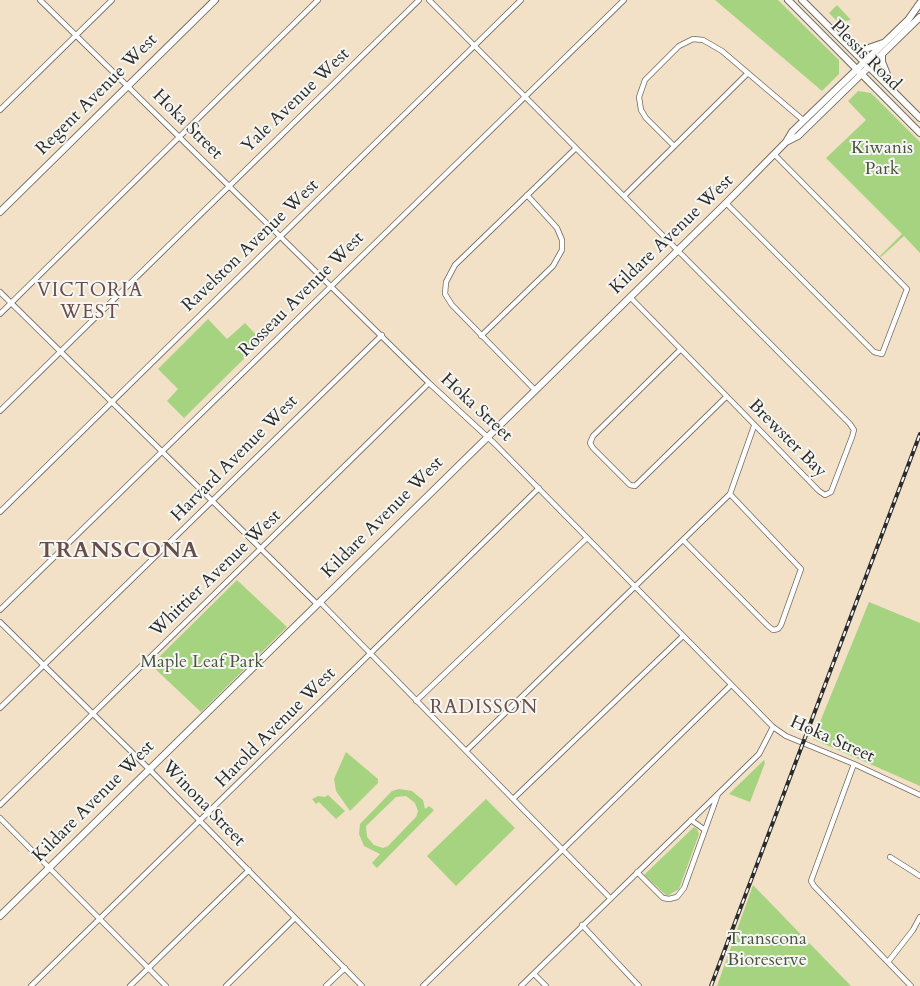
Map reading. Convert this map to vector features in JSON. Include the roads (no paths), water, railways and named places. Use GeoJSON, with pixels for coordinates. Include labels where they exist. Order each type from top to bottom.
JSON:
{"type":"FeatureCollection","features":[{"type":"Feature","properties":{"kind":"street","name":"Hoka Street"},"geometry":{"type":"LineString","coordinates":[[40,0],[332,285],[429,383],[539,488],[773,727],[786,736],[854,764],[920,795]]}},
{"type":"Feature","properties":{"kind":"street"},"geometry":{"type":"LineString","coordinates":[[0,110],[112,0]]}},
{"type":"Feature","properties":{"kind":"street","name":"Regent Avenue West"},"geometry":{"type":"LineString","coordinates":[[0,212],[216,0]]}},
{"type":"Feature","properties":{"kind":"street"},"geometry":{"type":"LineString","coordinates":[[0,314],[318,0]]}},
{"type":"Feature","properties":{"kind":"street","name":"Yale Avenue West"},"geometry":{"type":"LineString","coordinates":[[0,411],[419,0]]}},
{"type":"Feature","properties":{"kind":"street"},"geometry":{"type":"LineString","coordinates":[[429,0],[677,250]]}},
{"type":"Feature","properties":{"kind":"street","name":"Ravelston Avenue West"},"geometry":{"type":"LineString","coordinates":[[0,512],[521,0]]}},
{"type":"Feature","properties":{"kind":"street","name":"Rosseau Avenue West"},"geometry":{"type":"LineString","coordinates":[[0,610],[624,0]]}},
{"type":"Feature","properties":{"kind":"street","name":"Plessis Road"},"geometry":{"type":"LineString","coordinates":[[788,0],[920,133]]}},
{"type":"Feature","properties":{"kind":"street","name":"Plessis Road"},"geometry":{"type":"LineString","coordinates":[[802,0],[920,118]]}},
{"type":"Feature","properties":{"kind":"street","name":"Kildare Avenue West"},"geometry":{"type":"LineString","coordinates":[[0,916],[726,203],[786,142],[803,120],[908,20],[920,3]]}},
{"type":"Feature","properties":{"kind":"street","name":"Kildare Avenue West"},"geometry":{"type":"LineString","coordinates":[[786,142],[798,136],[920,17]]}},
{"type":"Feature","properties":{"kind":"street"},"geometry":{"type":"LineString","coordinates":[[674,146],[646,118],[641,110],[638,97],[645,80],[672,52],[686,42],[703,40],[722,51],[803,120]]}},
{"type":"Feature","properties":{"kind":"street"},"geometry":{"type":"LineString","coordinates":[[851,49],[860,50],[884,43]]}},
{"type":"Feature","properties":{"kind":"street"},"geometry":{"type":"LineString","coordinates":[[882,56],[882,62],[894,92]]}},
{"type":"Feature","properties":{"kind":"street"},"geometry":{"type":"LineString","coordinates":[[624,196],[748,73]]}},
{"type":"Feature","properties":{"kind":"street"},"geometry":{"type":"LineString","coordinates":[[535,390],[448,300],[446,282],[455,265],[576,148]]}},
{"type":"Feature","properties":{"kind":"street"},"geometry":{"type":"LineString","coordinates":[[726,203],[874,352],[882,354],[907,289],[774,154]]}},
{"type":"Feature","properties":{"kind":"street"},"geometry":{"type":"LineString","coordinates":[[481,336],[553,266],[562,250],[562,240],[557,228],[527,195]]}},
{"type":"Feature","properties":{"kind":"street","name":"Brewster Bay"},"geometry":{"type":"LineString","coordinates":[[630,297],[819,491],[825,495],[831,492],[854,430],[677,250]]}},
{"type":"Feature","properties":{"kind":"street"},"geometry":{"type":"LineString","coordinates":[[0,292],[370,654],[610,898]]}},
{"type":"Feature","properties":{"kind":"street","name":"Harvard Avenue West"},"geometry":{"type":"LineString","coordinates":[[0,708],[382,335]]}},
{"type":"Feature","properties":{"kind":"street"},"geometry":{"type":"LineString","coordinates":[[680,350],[593,436],[590,443],[593,448],[630,485],[635,486],[726,397]]}},
{"type":"Feature","properties":{"kind":"street","name":"Whittier Avenue West"},"geometry":{"type":"LineString","coordinates":[[0,806],[429,383]]}},
{"type":"Feature","properties":{"kind":"street"},"geometry":{"type":"LineString","coordinates":[[466,751],[730,494],[754,426]]}},
{"type":"Feature","properties":{"kind":"street","name":"Harold Avenue West"},"geometry":{"type":"LineString","coordinates":[[31,986],[539,488]]}},
{"type":"Feature","properties":{"kind":"street"},"geometry":{"type":"LineString","coordinates":[[684,540],[768,626],[773,630],[778,629],[801,569],[730,494]]}},
{"type":"Feature","properties":{"kind":"street"},"geometry":{"type":"LineString","coordinates":[[416,701],[587,538]]}},
{"type":"Feature","properties":{"kind":"street","name":"Winona Street"},"geometry":{"type":"LineString","coordinates":[[0,622],[201,821],[362,986]]}},
{"type":"Feature","properties":{"kind":"street"},"geometry":{"type":"LineString","coordinates":[[513,799],[683,636]]}},
{"type":"Feature","properties":{"kind":"street"},"geometry":{"type":"LineString","coordinates":[[423,986],[731,684]]}},
{"type":"Feature","properties":{"kind":"street"},"geometry":{"type":"LineString","coordinates":[[521,986],[759,754],[773,727]]}},
{"type":"Feature","properties":{"kind":"street"},"geometry":{"type":"LineString","coordinates":[[854,764],[811,881],[911,986]]}},
{"type":"Feature","properties":{"kind":"street"},"geometry":{"type":"LineString","coordinates":[[637,872],[663,898],[677,897],[684,888],[719,793]]}},
{"type":"Feature","properties":{"kind":"street"},"geometry":{"type":"LineString","coordinates":[[0,818],[166,986]]}},
{"type":"Feature","properties":{"kind":"street"},"geometry":{"type":"LineString","coordinates":[[691,820],[705,830]]}},
{"type":"Feature","properties":{"kind":"street"},"geometry":{"type":"LineString","coordinates":[[890,857],[920,876]]}},
{"type":"Feature","properties":{"kind":"street"},"geometry":{"type":"LineString","coordinates":[[130,986],[249,870]]}},
{"type":"Feature","properties":{"kind":"street"},"geometry":{"type":"LineString","coordinates":[[888,962],[913,930],[920,916]]}},
{"type":"Feature","properties":{"kind":"street"},"geometry":{"type":"LineString","coordinates":[[226,986],[295,918]]}},
{"type":"Feature","properties":{"kind":"street"},"geometry":{"type":"LineString","coordinates":[[582,925],[639,986]]}},
{"type":"Feature","properties":{"kind":"street"},"geometry":{"type":"LineString","coordinates":[[326,986],[344,968]]}},
{"type":"Feature","properties":{"kind":"street"},"geometry":{"type":"LineString","coordinates":[[534,974],[546,986]]}},
{"type":"Feature","properties":{"kind":"railway"},"geometry":{"type":"LineString","coordinates":[[711,986],[920,434]]}},
{"type":"Feature","properties":{"kind":"district","name":"VICTORIA WEST"},"geometry":{"type":"Point","coordinates":[90,303]}},
{"type":"Feature","properties":{"kind":"district","name":"TRANSCONA"},"geometry":{"type":"Point","coordinates":[119,552]}},
{"type":"Feature","properties":{"kind":"district","name":"RADISSON"},"geometry":{"type":"Point","coordinates":[484,709]}},
{"type":"Feature","properties":{"kind":"park label","name":"Kiwanis Park"},"geometry":{"type":"Point","coordinates":[882,159]}},
{"type":"Feature","properties":{"kind":"park label","name":"Maple Leaf Park"},"geometry":{"type":"Point","coordinates":[202,663]}},
{"type":"Feature","properties":{"kind":"park label","name":"Transcona Bioreserve"},"geometry":{"type":"Point","coordinates":[767,950]}}]}
